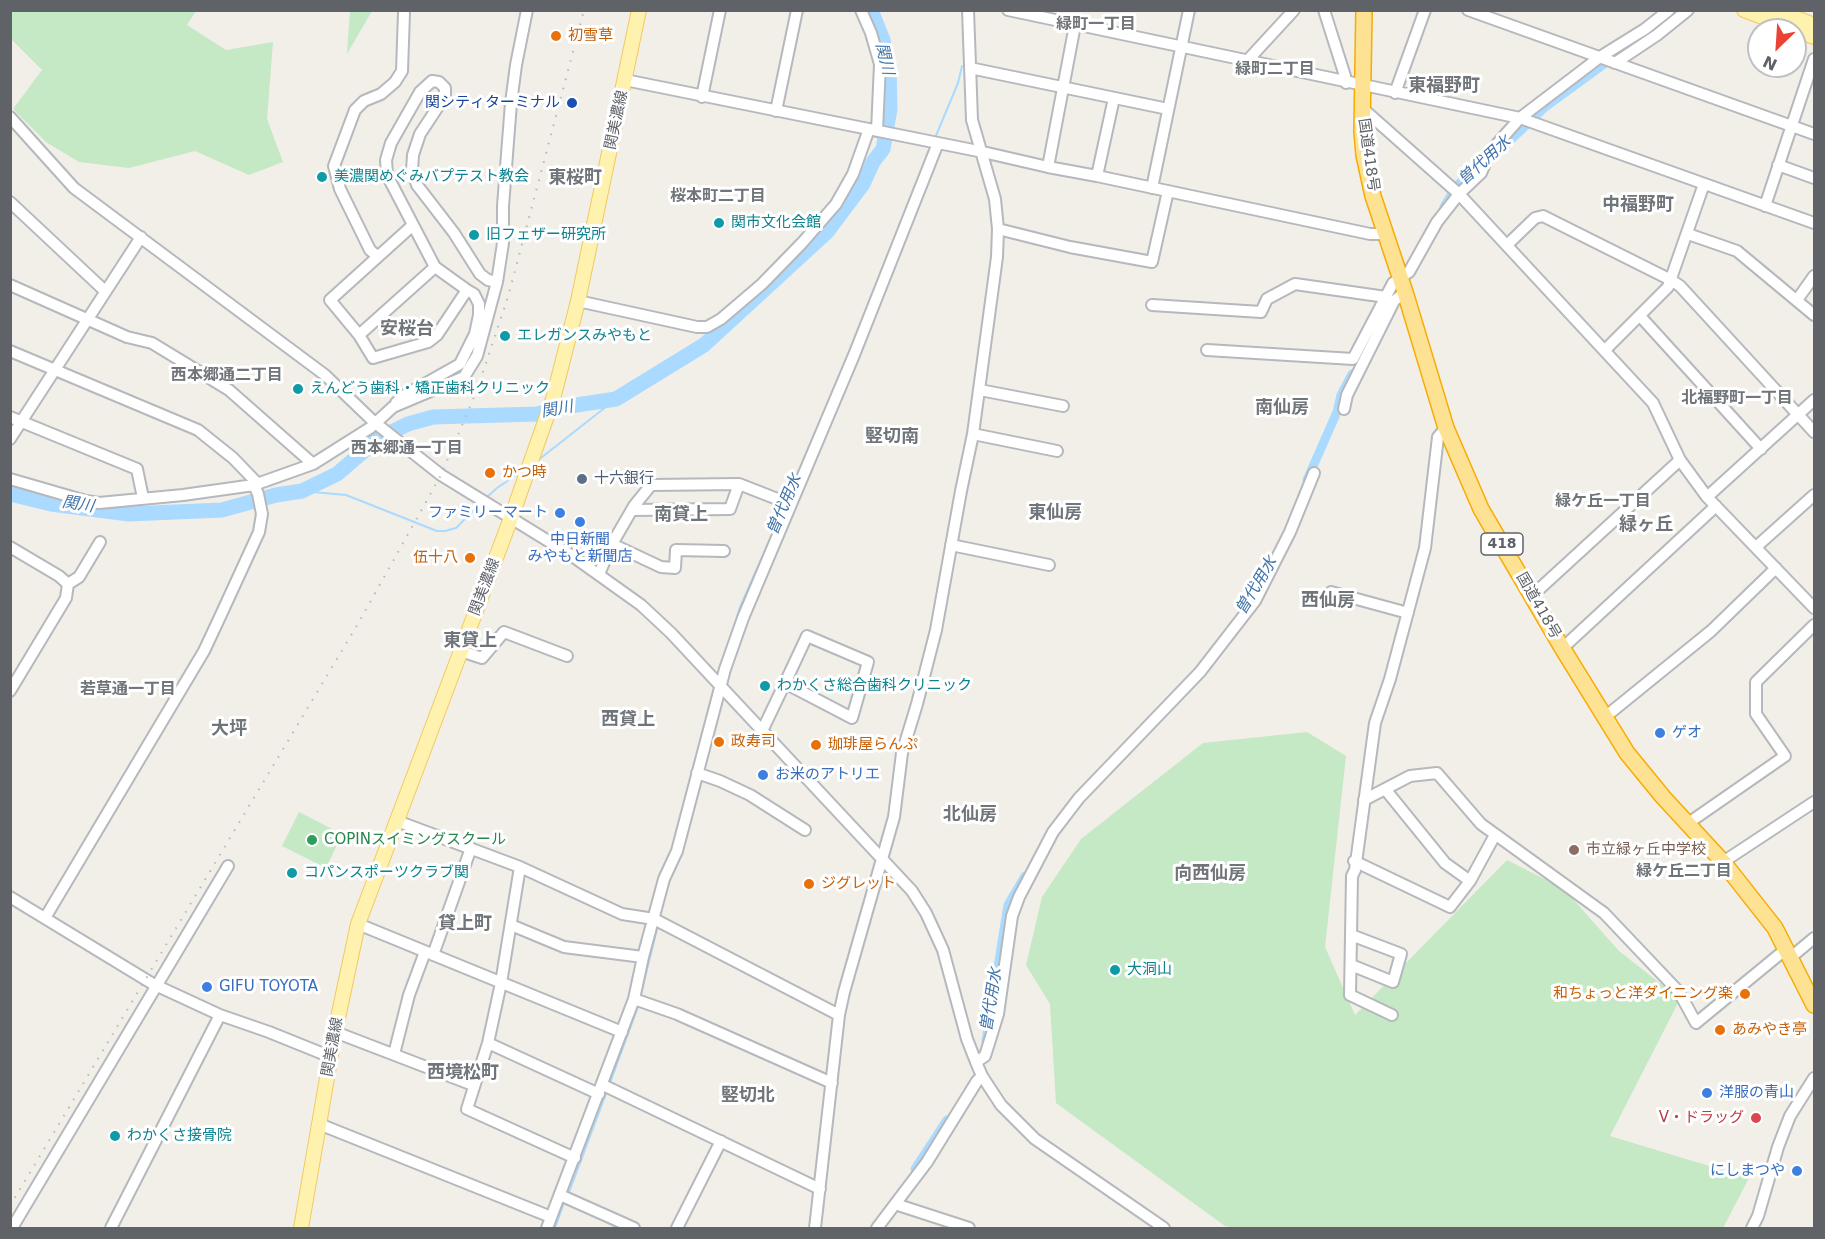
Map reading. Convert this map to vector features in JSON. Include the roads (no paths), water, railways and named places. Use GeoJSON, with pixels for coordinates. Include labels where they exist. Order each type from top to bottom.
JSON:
{"type":"FeatureCollection","features":[{"type":"Feature","properties":{"kind":"highway","name":"国道418号"},"geometry":{"type":"LineString","coordinates":[[1364,10],[1354,84],[1361,107],[1364,155],[1373,196],[1403,285],[1446,428],[1481,509],[1627,753],[1687,824],[1724,862],[1775,928],[1815,1005]]}},
{"type":"Feature","properties":{"kind":"main road","name":"関美濃線"},"geometry":{"type":"LineString","coordinates":[[301,1228],[335,1032],[358,924],[546,422],[578,301],[639,10]]}},
{"type":"Feature","properties":{"kind":"main road"},"geometry":{"type":"LineString","coordinates":[[1744,10],[1815,37]]}},
{"type":"Feature","properties":{"kind":"main road"},"geometry":{"type":"LineString","coordinates":[[1775,10],[1815,25]]}},
{"type":"Feature","properties":{"kind":"street"},"geometry":{"type":"LineString","coordinates":[[393,407],[464,377],[477,356],[497,282],[503,243],[503,206],[514,75],[527,10]]}},
{"type":"Feature","properties":{"kind":"street"},"geometry":{"type":"LineString","coordinates":[[702,97],[720,10]]}},
{"type":"Feature","properties":{"kind":"street"},"geometry":{"type":"LineString","coordinates":[[776,111],[797,10]]}},
{"type":"Feature","properties":{"kind":"street"},"geometry":{"type":"LineString","coordinates":[[578,301],[697,327],[707,327],[762,284],[802,243],[836,204],[873,130],[880,64],[861,10]]}},
{"type":"Feature","properties":{"kind":"street"},"geometry":{"type":"LineString","coordinates":[[815,1228],[839,1015],[894,817],[902,753],[936,630],[973,434],[997,257],[998,229],[995,199],[972,120],[968,10]]}},
{"type":"Feature","properties":{"kind":"street"},"geometry":{"type":"LineString","coordinates":[[1008,10],[1520,118],[1815,223]]}},
{"type":"Feature","properties":{"kind":"street"},"geometry":{"type":"LineString","coordinates":[[1152,188],[1190,10]]}},
{"type":"Feature","properties":{"kind":"street"},"geometry":{"type":"LineString","coordinates":[[1247,61],[1294,10]]}},
{"type":"Feature","properties":{"kind":"street"},"geometry":{"type":"LineString","coordinates":[[1324,10],[1346,76],[1354,84]]}},
{"type":"Feature","properties":{"kind":"street"},"geometry":{"type":"LineString","coordinates":[[1395,93],[1425,10]]}},
{"type":"Feature","properties":{"kind":"street"},"geometry":{"type":"LineString","coordinates":[[1468,10],[1815,134]]}},
{"type":"Feature","properties":{"kind":"street"},"geometry":{"type":"LineString","coordinates":[[1344,409],[1347,395],[1437,222],[1459,194],[1481,173],[1490,152],[1520,118],[1600,57],[1645,29],[1669,10]]}},
{"type":"Feature","properties":{"kind":"street"},"geometry":{"type":"LineString","coordinates":[[1615,63],[1657,35],[1688,10]]}},
{"type":"Feature","properties":{"kind":"street"},"geometry":{"type":"LineString","coordinates":[[377,256],[370,250],[340,189],[334,166],[355,110],[364,101],[381,94],[395,82],[402,71],[404,13]]}},
{"type":"Feature","properties":{"kind":"street"},"geometry":{"type":"LineString","coordinates":[[1048,167],[1075,25]]}},
{"type":"Feature","properties":{"kind":"street"},"geometry":{"type":"LineString","coordinates":[[1765,206],[1791,126],[1809,89],[1815,59]]}},
{"type":"Feature","properties":{"kind":"street"},"geometry":{"type":"LineString","coordinates":[[970,68],[1168,109]]}},
{"type":"Feature","properties":{"kind":"street"},"geometry":{"type":"LineString","coordinates":[[625,80],[983,152],[1370,234],[1385,234]]}},
{"type":"Feature","properties":{"kind":"street"},"geometry":{"type":"LineString","coordinates":[[10,479],[99,503],[257,488],[313,464],[370,428],[405,395],[460,364],[475,334],[479,303],[474,294],[435,267],[387,176],[386,160],[392,143],[420,92],[432,81],[439,82],[445,88],[445,96],[420,135],[413,156],[412,170],[417,185],[454,233],[480,274],[488,280],[497,282]]}},
{"type":"Feature","properties":{"kind":"street"},"geometry":{"type":"LineString","coordinates":[[1097,176],[1114,98]]}},
{"type":"Feature","properties":{"kind":"street"},"geometry":{"type":"LineString","coordinates":[[1361,107],[1459,194],[1605,350],[1653,403],[1680,460],[1707,497],[1776,568],[1810,596],[1815,608]]}},
{"type":"Feature","properties":{"kind":"street"},"geometry":{"type":"LineString","coordinates":[[10,117],[74,188],[326,375],[374,423],[406,448],[441,475],[599,574],[641,605],[722,687],[912,891],[926,913],[943,950],[967,1039],[976,1062],[982,1076],[1001,1105],[1035,1139],[1164,1228]]}},
{"type":"Feature","properties":{"kind":"street"},"geometry":{"type":"LineString","coordinates":[[547,1228],[634,999],[664,879],[677,851],[725,669],[743,618],[854,355],[938,143]]}},
{"type":"Feature","properties":{"kind":"street"},"geometry":{"type":"LineString","coordinates":[[1778,165],[1815,178]]}},
{"type":"Feature","properties":{"kind":"street"},"geometry":{"type":"LineString","coordinates":[[1605,350],[1668,287],[1704,184]]}},
{"type":"Feature","properties":{"kind":"street"},"geometry":{"type":"LineString","coordinates":[[998,229],[1070,247],[1152,262],[1168,191]]}},
{"type":"Feature","properties":{"kind":"street"},"geometry":{"type":"LineString","coordinates":[[10,202],[105,291]]}},
{"type":"Feature","properties":{"kind":"street"},"geometry":{"type":"LineString","coordinates":[[1507,245],[1535,218],[1543,216],[1671,280],[1680,286],[1815,432]]}},
{"type":"Feature","properties":{"kind":"street"},"geometry":{"type":"LineString","coordinates":[[412,225],[330,300],[359,335],[373,358],[428,342],[437,335],[467,290]]}},
{"type":"Feature","properties":{"kind":"street"},"geometry":{"type":"LineString","coordinates":[[1688,234],[1737,251],[1815,315]]}},
{"type":"Feature","properties":{"kind":"street"},"geometry":{"type":"LineString","coordinates":[[10,439],[141,237]]}},
{"type":"Feature","properties":{"kind":"street"},"geometry":{"type":"LineString","coordinates":[[359,335],[435,267]]}},
{"type":"Feature","properties":{"kind":"street"},"geometry":{"type":"LineString","coordinates":[[1797,300],[1815,276]]}},
{"type":"Feature","properties":{"kind":"street"},"geometry":{"type":"LineString","coordinates":[[1207,350],[1353,359],[1393,283],[1403,285]]}},
{"type":"Feature","properties":{"kind":"street"},"geometry":{"type":"LineString","coordinates":[[1152,305],[1261,312],[1267,299],[1295,284],[1386,297]]}},
{"type":"Feature","properties":{"kind":"street"},"geometry":{"type":"LineString","coordinates":[[10,285],[127,337],[152,343],[229,390],[313,464]]}},
{"type":"Feature","properties":{"kind":"street"},"geometry":{"type":"LineString","coordinates":[[1640,316],[1761,449]]}},
{"type":"Feature","properties":{"kind":"street"},"geometry":{"type":"LineString","coordinates":[[10,351],[198,430],[233,458],[257,488],[262,514],[259,532],[204,651],[45,918]]}},
{"type":"Feature","properties":{"kind":"street"},"geometry":{"type":"LineString","coordinates":[[980,390],[1063,406]]}},
{"type":"Feature","properties":{"kind":"street"},"geometry":{"type":"LineString","coordinates":[[1707,497],[1815,400]]}},
{"type":"Feature","properties":{"kind":"street"},"geometry":{"type":"LineString","coordinates":[[10,417],[137,469],[143,498]]}},
{"type":"Feature","properties":{"kind":"street"},"geometry":{"type":"LineString","coordinates":[[1392,1015],[1350,995],[1352,876],[1355,870],[1354,861],[1375,723],[1390,679],[1425,548],[1438,437],[1446,428]]}},
{"type":"Feature","properties":{"kind":"street"},"geometry":{"type":"LineString","coordinates":[[973,434],[1057,451]]}},
{"type":"Feature","properties":{"kind":"street"},"geometry":{"type":"LineString","coordinates":[[1531,594],[1536,592],[1680,460]]}},
{"type":"Feature","properties":{"kind":"street"},"geometry":{"type":"LineString","coordinates":[[976,1062],[985,1056],[998,1014],[1012,916],[1018,897],[1053,832],[1079,798],[1200,672],[1255,602],[1290,532],[1314,473]]}},
{"type":"Feature","properties":{"kind":"street"},"geometry":{"type":"LineString","coordinates":[[599,574],[612,544],[632,510],[651,485],[739,484],[790,504]]}},
{"type":"Feature","properties":{"kind":"street"},"geometry":{"type":"LineString","coordinates":[[632,510],[730,510],[739,484]]}},
{"type":"Feature","properties":{"kind":"street"},"geometry":{"type":"LineString","coordinates":[[1756,547],[1815,495]]}},
{"type":"Feature","properties":{"kind":"street"},"geometry":{"type":"LineString","coordinates":[[1562,646],[1568,643],[1716,506]]}},
{"type":"Feature","properties":{"kind":"street"},"geometry":{"type":"LineString","coordinates":[[68,584],[79,578],[100,542]]}},
{"type":"Feature","properties":{"kind":"street"},"geometry":{"type":"LineString","coordinates":[[612,544],[661,567],[675,568],[676,550],[724,551]]}},
{"type":"Feature","properties":{"kind":"street"},"geometry":{"type":"LineString","coordinates":[[951,545],[1049,565]]}},
{"type":"Feature","properties":{"kind":"street"},"geometry":{"type":"LineString","coordinates":[[10,547],[59,576],[68,584]]}},
{"type":"Feature","properties":{"kind":"street"},"geometry":{"type":"LineString","coordinates":[[1605,717],[1711,632],[1776,568]]}},
{"type":"Feature","properties":{"kind":"street"},"geometry":{"type":"LineString","coordinates":[[10,691],[66,598],[68,584]]}},
{"type":"Feature","properties":{"kind":"street"},"geometry":{"type":"LineString","coordinates":[[1331,592],[1407,613]]}},
{"type":"Feature","properties":{"kind":"street"},"geometry":{"type":"LineString","coordinates":[[1687,824],[1785,756],[1756,714],[1756,682],[1815,625]]}},
{"type":"Feature","properties":{"kind":"street"},"geometry":{"type":"LineString","coordinates":[[461,651],[482,658],[504,632],[567,656]]}},
{"type":"Feature","properties":{"kind":"street"},"geometry":{"type":"LineString","coordinates":[[762,731],[784,683],[807,636],[868,662],[852,718],[784,683]]}},
{"type":"Feature","properties":{"kind":"street"},"geometry":{"type":"LineString","coordinates":[[697,773],[720,780],[750,795],[805,830]]}},
{"type":"Feature","properties":{"kind":"street"},"geometry":{"type":"LineString","coordinates":[[1364,800],[1410,776],[1437,773],[1480,824],[1604,913],[1679,992],[1696,1023],[1788,953],[1815,938]]}},
{"type":"Feature","properties":{"kind":"street"},"geometry":{"type":"LineString","coordinates":[[1385,789],[1445,863],[1470,881]]}},
{"type":"Feature","properties":{"kind":"street"},"geometry":{"type":"LineString","coordinates":[[1724,862],[1815,802]]}},
{"type":"Feature","properties":{"kind":"street"},"geometry":{"type":"LineString","coordinates":[[397,821],[520,867],[622,914],[654,919],[839,1015]]}},
{"type":"Feature","properties":{"kind":"street"},"geometry":{"type":"LineString","coordinates":[[1354,861],[1450,907],[1470,881],[1496,835]]}},
{"type":"Feature","properties":{"kind":"street"},"geometry":{"type":"LineString","coordinates":[[394,1054],[409,995],[429,953],[471,848]]}},
{"type":"Feature","properties":{"kind":"street"},"geometry":{"type":"LineString","coordinates":[[12,1228],[228,866]]}},
{"type":"Feature","properties":{"kind":"street"},"geometry":{"type":"LineString","coordinates":[[520,867],[501,983],[488,1043],[467,1109],[574,1158]]}},
{"type":"Feature","properties":{"kind":"street"},"geometry":{"type":"LineString","coordinates":[[10,897],[157,986],[220,1015],[331,1057]]}},
{"type":"Feature","properties":{"kind":"street"},"geometry":{"type":"LineString","coordinates":[[358,924],[622,1032]]}},
{"type":"Feature","properties":{"kind":"street"},"geometry":{"type":"LineString","coordinates":[[511,925],[564,947],[643,957]]}},
{"type":"Feature","properties":{"kind":"street"},"geometry":{"type":"LineString","coordinates":[[1351,935],[1401,954],[1394,982],[1351,965]]}},
{"type":"Feature","properties":{"kind":"street"},"geometry":{"type":"LineString","coordinates":[[634,999],[677,1014],[832,1083]]}},
{"type":"Feature","properties":{"kind":"street"},"geometry":{"type":"LineString","coordinates":[[111,1228],[220,1015]]}},
{"type":"Feature","properties":{"kind":"street"},"geometry":{"type":"LineString","coordinates":[[335,1032],[473,1085]]}},
{"type":"Feature","properties":{"kind":"street"},"geometry":{"type":"LineString","coordinates":[[488,1043],[721,1141],[820,1189]]}},
{"type":"Feature","properties":{"kind":"street"},"geometry":{"type":"LineString","coordinates":[[878,1228],[927,1162],[982,1076]]}},
{"type":"Feature","properties":{"kind":"street"},"geometry":{"type":"LineString","coordinates":[[1752,1228],[1758,1216],[1778,1147],[1791,1116],[1815,1078]]}},
{"type":"Feature","properties":{"kind":"street"},"geometry":{"type":"LineString","coordinates":[[319,1124],[551,1217]]}},
{"type":"Feature","properties":{"kind":"street"},"geometry":{"type":"LineString","coordinates":[[676,1228],[721,1141]]}},
{"type":"Feature","properties":{"kind":"street"},"geometry":{"type":"LineString","coordinates":[[560,1195],[634,1228]]}},
{"type":"Feature","properties":{"kind":"street"},"geometry":{"type":"LineString","coordinates":[[895,1204],[969,1228]]}},
{"type":"Feature","properties":{"kind":"waterway","name":"関川"},"geometry":{"type":"LineString","coordinates":[[10,494],[51,504],[129,514],[222,510],[276,495],[302,491],[337,474],[379,438],[408,424],[433,417],[537,414],[616,399],[704,345],[827,232],[863,184],[873,162],[883,149],[890,109],[889,67],[883,40],[871,10]]}},
{"type":"Feature","properties":{"kind":"waterway","name":"曽代用水"},"geometry":{"type":"LineString","coordinates":[[1444,207],[1456,187],[1474,169],[1495,155],[1545,107],[1678,10]]}},
{"type":"Feature","properties":{"kind":"waterway","name":"曽代用水"},"geometry":{"type":"LineString","coordinates":[[935,138],[958,83],[962,66]]}},
{"type":"Feature","properties":{"kind":"waterway","name":"曽代用水"},"geometry":{"type":"LineString","coordinates":[[867,308],[925,163]]}},
{"type":"Feature","properties":{"kind":"waterway","name":"曽代用水"},"geometry":{"type":"LineString","coordinates":[[1307,480],[1337,412],[1341,395],[1352,374]]}},
{"type":"Feature","properties":{"kind":"waterway"},"geometry":{"type":"LineString","coordinates":[[537,461],[616,399]]}},
{"type":"Feature","properties":{"kind":"waterway","name":"曽代用水"},"geometry":{"type":"LineString","coordinates":[[787,499],[820,421]]}},
{"type":"Feature","properties":{"kind":"waterway"},"geometry":{"type":"LineString","coordinates":[[486,498],[522,471]]}},
{"type":"Feature","properties":{"kind":"waterway"},"geometry":{"type":"LineString","coordinates":[[302,491],[346,495],[437,531],[456,528],[480,504]]}},
{"type":"Feature","properties":{"kind":"waterway","name":"曽代用水"},"geometry":{"type":"LineString","coordinates":[[729,643],[740,607],[771,537]]}},
{"type":"Feature","properties":{"kind":"waterway","name":"曽代用水"},"geometry":{"type":"LineString","coordinates":[[678,825],[714,689]]}},
{"type":"Feature","properties":{"kind":"waterway","name":"曽代用水"},"geometry":{"type":"LineString","coordinates":[[986,1041],[1008,905],[1025,876]]}},
{"type":"Feature","properties":{"kind":"waterway","name":"曽代用水"},"geometry":{"type":"LineString","coordinates":[[660,916],[666,890]]}},
{"type":"Feature","properties":{"kind":"waterway","name":"曽代用水"},"geometry":{"type":"LineString","coordinates":[[640,998],[658,925]]}},
{"type":"Feature","properties":{"kind":"waterway","name":"曽代用水"},"geometry":{"type":"LineString","coordinates":[[610,1083],[639,1004]]}},
{"type":"Feature","properties":{"kind":"waterway","name":"曽代用水"},"geometry":{"type":"LineString","coordinates":[[568,1195],[607,1091]]}},
{"type":"Feature","properties":{"kind":"waterway","name":"曽代用水"},"geometry":{"type":"LineString","coordinates":[[915,1169],[947,1120]]}},
{"type":"Feature","properties":{"kind":"waterway","name":"曽代用水"},"geometry":{"type":"LineString","coordinates":[[555,1228],[565,1200]]}},
{"type":"Feature","properties":{"kind":"railway"},"geometry":{"type":"LineString","coordinates":[[10,1206],[359,622],[441,475],[477,390],[508,297],[584,10]]}},
{"type":"Feature","properties":{"kind":"place","name":"初雪草"},"geometry":{"type":"Point","coordinates":[556,36]}},
{"type":"Feature","properties":{"kind":"place","name":"関シティターミナル"},"geometry":{"type":"Point","coordinates":[572,103]}},
{"type":"Feature","properties":{"kind":"place","name":"美濃関めぐみバプテスト教会"},"geometry":{"type":"Point","coordinates":[322,177]}},
{"type":"Feature","properties":{"kind":"place","name":"関市文化会館"},"geometry":{"type":"Point","coordinates":[719,223]}},
{"type":"Feature","properties":{"kind":"place","name":"旧フェザー研究所"},"geometry":{"type":"Point","coordinates":[474,235]}},
{"type":"Feature","properties":{"kind":"place","name":"エレガンスみやもと"},"geometry":{"type":"Point","coordinates":[505,336]}},
{"type":"Feature","properties":{"kind":"place","name":"えんどう歯科・矯正歯科クリニック"},"geometry":{"type":"Point","coordinates":[298,389]}},
{"type":"Feature","properties":{"kind":"place","name":"かつ時"},"geometry":{"type":"Point","coordinates":[490,473]}},
{"type":"Feature","properties":{"kind":"place","name":"十六銀行"},"geometry":{"type":"Point","coordinates":[582,479]}},
{"type":"Feature","properties":{"kind":"place","name":"ファミリーマート"},"geometry":{"type":"Point","coordinates":[560,513]}},
{"type":"Feature","properties":{"kind":"place","name":"中日新聞 みやもと新聞店"},"geometry":{"type":"Point","coordinates":[580,522]}},
{"type":"Feature","properties":{"kind":"place","name":"伍十八"},"geometry":{"type":"Point","coordinates":[470,558]}},
{"type":"Feature","properties":{"kind":"place","name":"わかくさ総合歯科クリニック"},"geometry":{"type":"Point","coordinates":[765,686]}},
{"type":"Feature","properties":{"kind":"place","name":"ゲオ"},"geometry":{"type":"Point","coordinates":[1660,733]}},
{"type":"Feature","properties":{"kind":"place","name":"政寿司"},"geometry":{"type":"Point","coordinates":[719,742]}},
{"type":"Feature","properties":{"kind":"place","name":"珈琲屋らんぷ"},"geometry":{"type":"Point","coordinates":[816,745]}},
{"type":"Feature","properties":{"kind":"place","name":"お米のアトリエ"},"geometry":{"type":"Point","coordinates":[763,775]}},
{"type":"Feature","properties":{"kind":"place","name":"COPINスイミングスクール"},"geometry":{"type":"Point","coordinates":[312,840]}},
{"type":"Feature","properties":{"kind":"place","name":"市立緑ヶ丘中学校"},"geometry":{"type":"Point","coordinates":[1574,850]}},
{"type":"Feature","properties":{"kind":"place","name":"コパンスポーツクラブ関"},"geometry":{"type":"Point","coordinates":[292,873]}},
{"type":"Feature","properties":{"kind":"place","name":"ジグレット"},"geometry":{"type":"Point","coordinates":[809,884]}},
{"type":"Feature","properties":{"kind":"place","name":"大洞山"},"geometry":{"type":"Point","coordinates":[1115,970]}},
{"type":"Feature","properties":{"kind":"place","name":"GIFU TOYOTA"},"geometry":{"type":"Point","coordinates":[207,987]}},
{"type":"Feature","properties":{"kind":"place","name":"和ちょっと洋ダイニング楽"},"geometry":{"type":"Point","coordinates":[1745,994]}},
{"type":"Feature","properties":{"kind":"place","name":"あみやき亭"},"geometry":{"type":"Point","coordinates":[1720,1030]}},
{"type":"Feature","properties":{"kind":"place","name":"洋服の青山"},"geometry":{"type":"Point","coordinates":[1707,1093]}},
{"type":"Feature","properties":{"kind":"place","name":"V・ドラッグ"},"geometry":{"type":"Point","coordinates":[1756,1118]}},
{"type":"Feature","properties":{"kind":"place","name":"わかくさ接骨院"},"geometry":{"type":"Point","coordinates":[115,1136]}},
{"type":"Feature","properties":{"kind":"place","name":"にしまつや"},"geometry":{"type":"Point","coordinates":[1797,1171]}},
{"type":"Feature","properties":{"kind":"district","name":"緑町一丁目"},"geometry":{"type":"Point","coordinates":[1096,25]}},
{"type":"Feature","properties":{"kind":"district","name":"緑町二丁目"},"geometry":{"type":"Point","coordinates":[1275,70]}},
{"type":"Feature","properties":{"kind":"district","name":"東福野町"},"geometry":{"type":"Point","coordinates":[1444,86]}},
{"type":"Feature","properties":{"kind":"district","name":"東桜町"},"geometry":{"type":"Point","coordinates":[575,178]}},
{"type":"Feature","properties":{"kind":"district","name":"桜本町二丁目"},"geometry":{"type":"Point","coordinates":[718,197]}},
{"type":"Feature","properties":{"kind":"district","name":"中福野町"},"geometry":{"type":"Point","coordinates":[1638,205]}},
{"type":"Feature","properties":{"kind":"district","name":"安桜台"},"geometry":{"type":"Point","coordinates":[407,329]}},
{"type":"Feature","properties":{"kind":"district","name":"西本郷通二丁目"},"geometry":{"type":"Point","coordinates":[227,376]}},
{"type":"Feature","properties":{"kind":"district","name":"北福野町一丁目"},"geometry":{"type":"Point","coordinates":[1737,399]}},
{"type":"Feature","properties":{"kind":"district","name":"南仙房"},"geometry":{"type":"Point","coordinates":[1282,408]}},
{"type":"Feature","properties":{"kind":"district","name":"竪切南"},"geometry":{"type":"Point","coordinates":[892,437]}},
{"type":"Feature","properties":{"kind":"district","name":"西本郷通一丁目"},"geometry":{"type":"Point","coordinates":[407,449]}},
{"type":"Feature","properties":{"kind":"district","name":"緑ケ丘一丁目"},"geometry":{"type":"Point","coordinates":[1603,502]}},
{"type":"Feature","properties":{"kind":"district","name":"東仙房"},"geometry":{"type":"Point","coordinates":[1055,513]}},
{"type":"Feature","properties":{"kind":"district","name":"南貸上"},"geometry":{"type":"Point","coordinates":[681,515]}},
{"type":"Feature","properties":{"kind":"district","name":"緑ヶ丘"},"geometry":{"type":"Point","coordinates":[1646,525]}},
{"type":"Feature","properties":{"kind":"district","name":"西仙房"},"geometry":{"type":"Point","coordinates":[1328,601]}},
{"type":"Feature","properties":{"kind":"district","name":"東貸上"},"geometry":{"type":"Point","coordinates":[470,641]}},
{"type":"Feature","properties":{"kind":"district","name":"若草通一丁目"},"geometry":{"type":"Point","coordinates":[128,690]}},
{"type":"Feature","properties":{"kind":"district","name":"西貸上"},"geometry":{"type":"Point","coordinates":[628,720]}},
{"type":"Feature","properties":{"kind":"district","name":"大坪"},"geometry":{"type":"Point","coordinates":[229,729]}},
{"type":"Feature","properties":{"kind":"district","name":"北仙房"},"geometry":{"type":"Point","coordinates":[970,815]}},
{"type":"Feature","properties":{"kind":"district","name":"緑ケ丘二丁目"},"geometry":{"type":"Point","coordinates":[1684,872]}},
{"type":"Feature","properties":{"kind":"district","name":"向西仙房"},"geometry":{"type":"Point","coordinates":[1210,874]}},
{"type":"Feature","properties":{"kind":"district","name":"貸上町"},"geometry":{"type":"Point","coordinates":[465,924]}},
{"type":"Feature","properties":{"kind":"district","name":"西境松町"},"geometry":{"type":"Point","coordinates":[463,1073]}},
{"type":"Feature","properties":{"kind":"district","name":"竪切北"},"geometry":{"type":"Point","coordinates":[748,1096]}}]}
